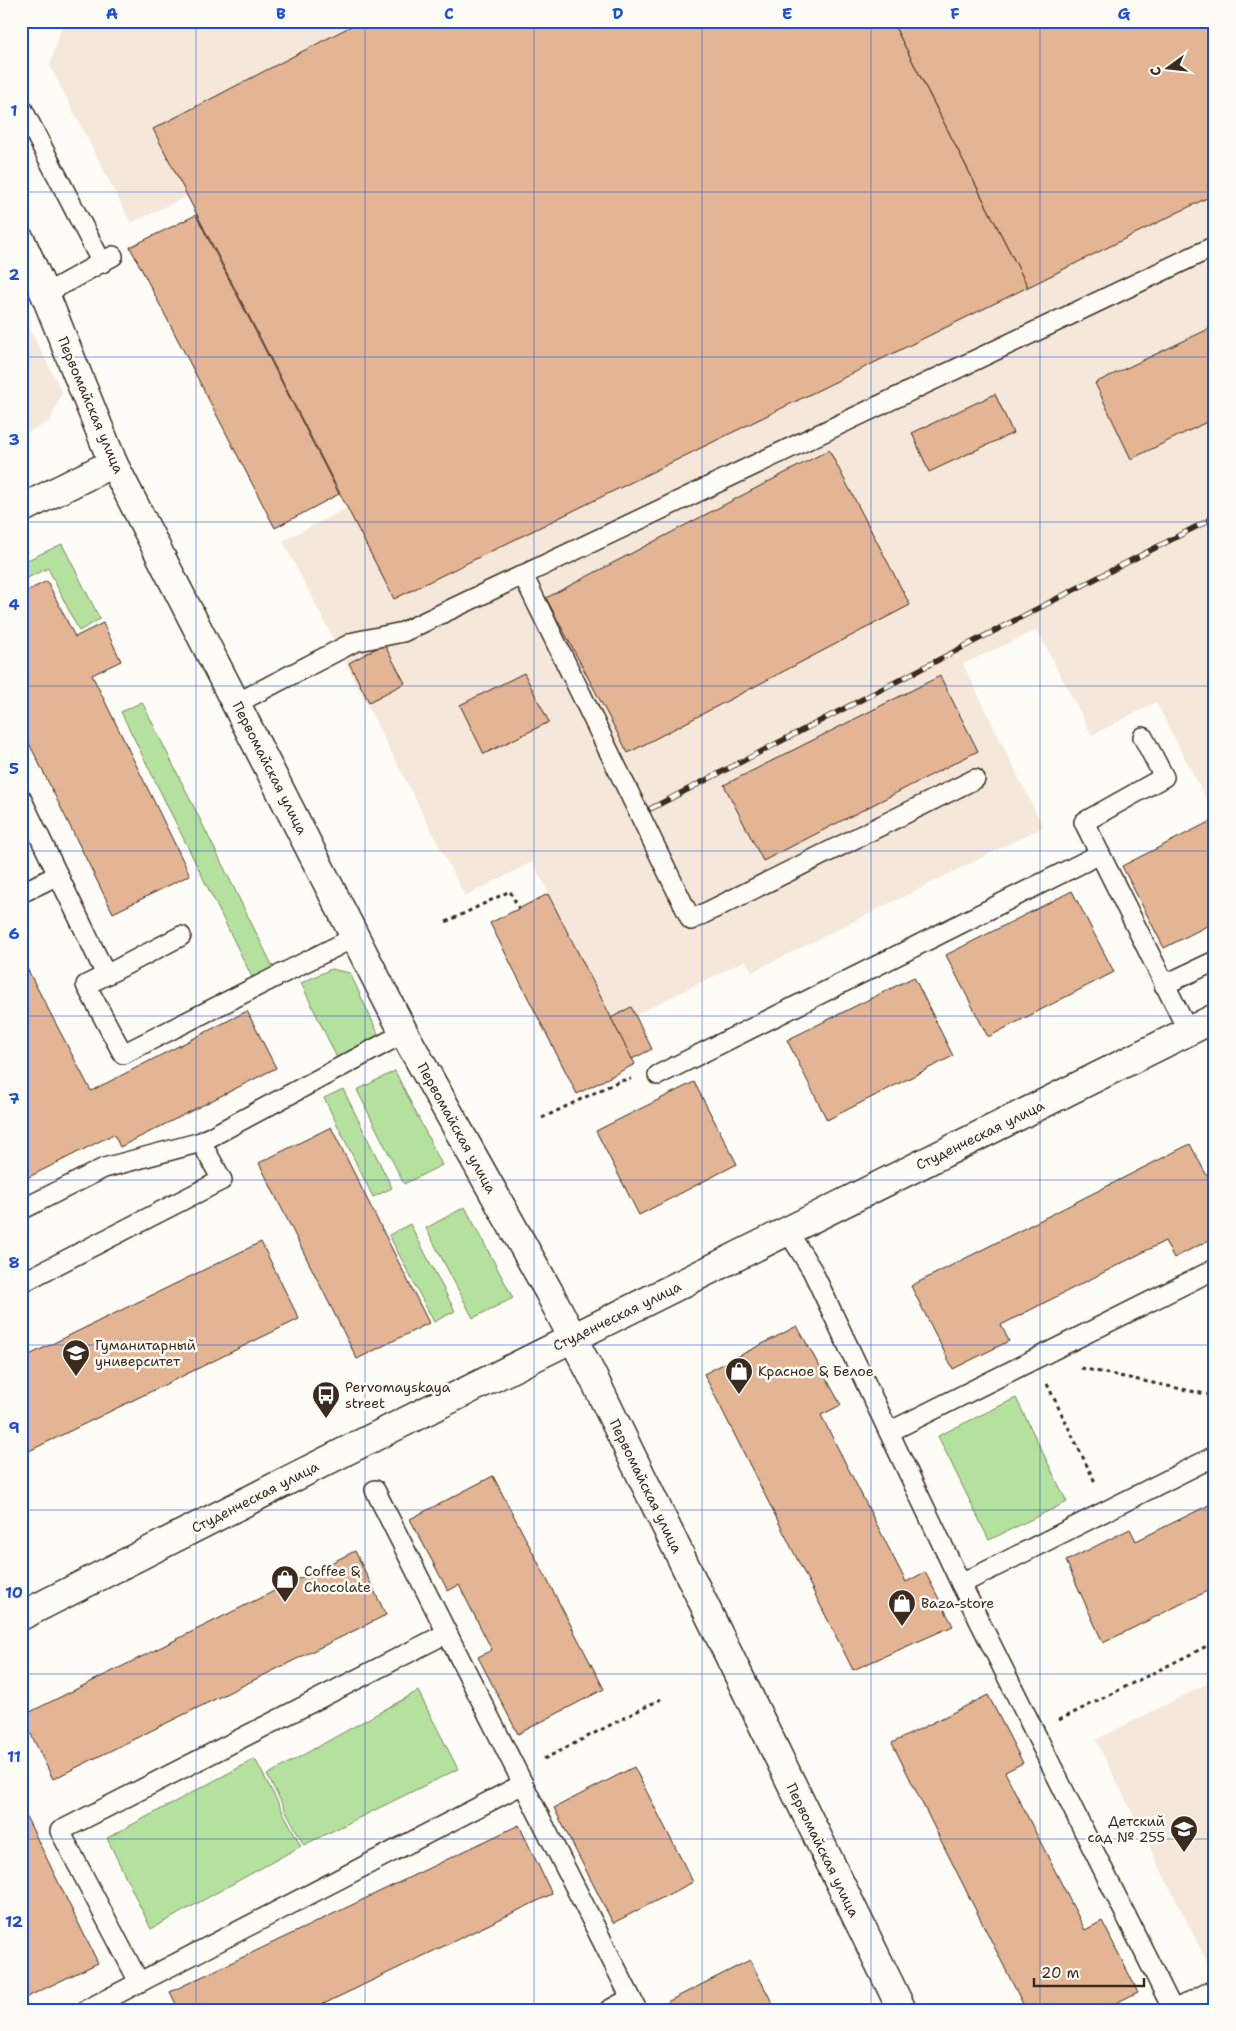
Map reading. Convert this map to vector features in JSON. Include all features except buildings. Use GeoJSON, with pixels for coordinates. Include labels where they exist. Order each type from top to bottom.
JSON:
{"type":"FeatureCollection","features":[{"type":"Feature","properties":{"kind":"street","name":"Первомайская улица"},"geometry":{"type":"LineString","coordinates":[[21,241],[45,294],[113,463],[237,703],[404,1034],[550,1292],[902,2010]]}},
{"type":"Feature","properties":{"kind":"street"},"geometry":{"type":"LineString","coordinates":[[21,509],[113,463]]}},
{"type":"Feature","properties":{"kind":"street","name":"Студенческая улица"},"geometry":{"type":"LineString","coordinates":[[21,1616],[572,1337],[1189,1033],[1215,1018]]}},
{"type":"Feature","properties":{"kind":"lane"},"geometry":{"type":"LineString","coordinates":[[21,106],[107,259],[45,294]]}},
{"type":"Feature","properties":{"kind":"lane"},"geometry":{"type":"LineString","coordinates":[[237,703],[354,642],[403,632],[1215,246]]}},
{"type":"Feature","properties":{"kind":"lane"},"geometry":{"type":"LineString","coordinates":[[523,575],[691,920],[975,779]]}},
{"type":"Feature","properties":{"kind":"lane"},"geometry":{"type":"LineString","coordinates":[[1143,736],[1164,777],[1084,822],[1189,1033]]}},
{"type":"Feature","properties":{"kind":"lane"},"geometry":{"type":"LineString","coordinates":[[21,798],[106,975]]}},
{"type":"Feature","properties":{"kind":"lane"},"geometry":{"type":"LineString","coordinates":[[658,1075],[1100,854]]}},
{"type":"Feature","properties":{"kind":"lane"},"geometry":{"type":"LineString","coordinates":[[21,893],[58,875]]}},
{"type":"Feature","properties":{"kind":"lane"},"geometry":{"type":"LineString","coordinates":[[181,936],[86,985],[123,1054],[355,937]]}},
{"type":"Feature","properties":{"kind":"lane"},"geometry":{"type":"LineString","coordinates":[[1164,986],[1215,961]]}},
{"type":"Feature","properties":{"kind":"lane"},"geometry":{"type":"LineString","coordinates":[[21,1210],[104,1168],[201,1142],[404,1034]]}},
{"type":"Feature","properties":{"kind":"lane"},"geometry":{"type":"LineString","coordinates":[[21,1283],[222,1180],[201,1142]]}},
{"type":"Feature","properties":{"kind":"lane"},"geometry":{"type":"LineString","coordinates":[[787,1230],[812,1270],[961,1584],[1173,2010],[1215,1989]]}},
{"type":"Feature","properties":{"kind":"lane"},"geometry":{"type":"LineString","coordinates":[[889,1432],[1215,1269]]}},
{"type":"Feature","properties":{"kind":"lane"},"geometry":{"type":"LineString","coordinates":[[961,1584],[1215,1456]]}},
{"type":"Feature","properties":{"kind":"lane"},"geometry":{"type":"LineString","coordinates":[[375,1490],[634,2004],[609,2010]]}},
{"type":"Feature","properties":{"kind":"lane"},"geometry":{"type":"LineString","coordinates":[[139,1982],[60,1831],[447,1633]]}},
{"type":"Feature","properties":{"kind":"lane"},"geometry":{"type":"LineString","coordinates":[[86,2010],[520,1778]]}},
{"type":"Feature","properties":{"kind":"path"},"geometry":{"type":"LineString","coordinates":[[446,922],[510,891],[519,909]]}},
{"type":"Feature","properties":{"kind":"path"},"geometry":{"type":"LineString","coordinates":[[542,1118],[619,1081],[658,1075]]}},
{"type":"Feature","properties":{"kind":"path"},"geometry":{"type":"LineString","coordinates":[[1035,1359],[1215,1396]]}},
{"type":"Feature","properties":{"kind":"path"},"geometry":{"type":"LineString","coordinates":[[1035,1359],[1108,1510]]}},
{"type":"Feature","properties":{"kind":"path"},"geometry":{"type":"LineString","coordinates":[[1034,1732],[1215,1642]]}},
{"type":"Feature","properties":{"kind":"path"},"geometry":{"type":"LineString","coordinates":[[520,1778],[661,1699]]}},
{"type":"Feature","properties":{"kind":"shaded area"},"geometry":{"type":"Polygon","coordinates":[[[63,21],[1215,21],[1215,808],[1212,810],[1156,702],[1092,735],[1037,630],[963,664],[1043,827],[752,972],[746,960],[635,1015],[631,1007],[611,1018],[533,862],[465,896],[283,541],[347,508],[196,215],[196,192],[131,223],[50,66],[63,21]]]}},
{"type":"Feature","properties":{"kind":"shaded area"},"geometry":{"type":"Polygon","coordinates":[[[21,312],[62,392],[50,421],[21,436],[21,312]]]}},
{"type":"Feature","properties":{"kind":"shaded area","name":"Детский сад № 255"},"geometry":{"type":"Polygon","coordinates":[[[1215,1680],[1215,1966],[1213,1967],[1209,1966],[1096,1740],[1215,1680]]]}},
{"type":"Feature","properties":{"kind":"green space"},"geometry":{"type":"Polygon","coordinates":[[[62,544],[100,619],[79,631],[48,568],[21,581],[21,563],[62,544]]]}},
{"type":"Feature","properties":{"kind":"green space"},"geometry":{"type":"Polygon","coordinates":[[[142,702],[274,969],[253,979],[121,712],[142,702]]]}},
{"type":"Feature","properties":{"kind":"green space"},"geometry":{"type":"Polygon","coordinates":[[[331,969],[350,973],[382,1042],[339,1062],[301,983],[331,969]]]}},
{"type":"Feature","properties":{"kind":"green space"},"geometry":{"type":"Polygon","coordinates":[[[395,1071],[442,1165],[404,1184],[357,1090],[395,1071]]]}},
{"type":"Feature","properties":{"kind":"green space"},"geometry":{"type":"Polygon","coordinates":[[[343,1089],[392,1188],[373,1197],[324,1098],[343,1089]]]}},
{"type":"Feature","properties":{"kind":"green space"},"geometry":{"type":"Polygon","coordinates":[[[465,1207],[513,1298],[473,1318],[426,1228],[465,1207]]]}},
{"type":"Feature","properties":{"kind":"green space"},"geometry":{"type":"Polygon","coordinates":[[[410,1224],[455,1311],[434,1322],[389,1235],[410,1224]]]}},
{"type":"Feature","properties":{"kind":"green space"},"geometry":{"type":"Polygon","coordinates":[[[1016,1398],[1067,1502],[989,1540],[938,1436],[1016,1398]]]}},
{"type":"Feature","properties":{"kind":"green space"},"geometry":{"type":"Polygon","coordinates":[[[418,1691],[458,1769],[304,1845],[267,1775],[418,1691]]]}},
{"type":"Feature","properties":{"kind":"green space"},"geometry":{"type":"Polygon","coordinates":[[[255,1759],[301,1846],[151,1929],[107,1838],[255,1759]]]}},
{"type":"Feature","properties":{"kind":"railway"},"geometry":{"type":"LineString","coordinates":[[650,809],[1215,517]]}},
{"type":"Feature","properties":{"kind":"place","name":"Гуманитарный университет"},"geometry":{"type":"Point","coordinates":[76,1377]}},
{"type":"Feature","properties":{"kind":"place","name":"Красное & Белое"},"geometry":{"type":"Point","coordinates":[739,1395]}},
{"type":"Feature","properties":{"kind":"place","name":"Pervomayskaya street"},"geometry":{"type":"Point","coordinates":[326,1419]}},
{"type":"Feature","properties":{"kind":"place","name":"Coffee & Chocolate"},"geometry":{"type":"Point","coordinates":[285,1603]}},
{"type":"Feature","properties":{"kind":"place","name":"Baza-store"},"geometry":{"type":"Point","coordinates":[902,1627]}},
{"type":"Feature","properties":{"kind":"place","name":"Детский сад № 255"},"geometry":{"type":"Point","coordinates":[1184,1853]}}]}
